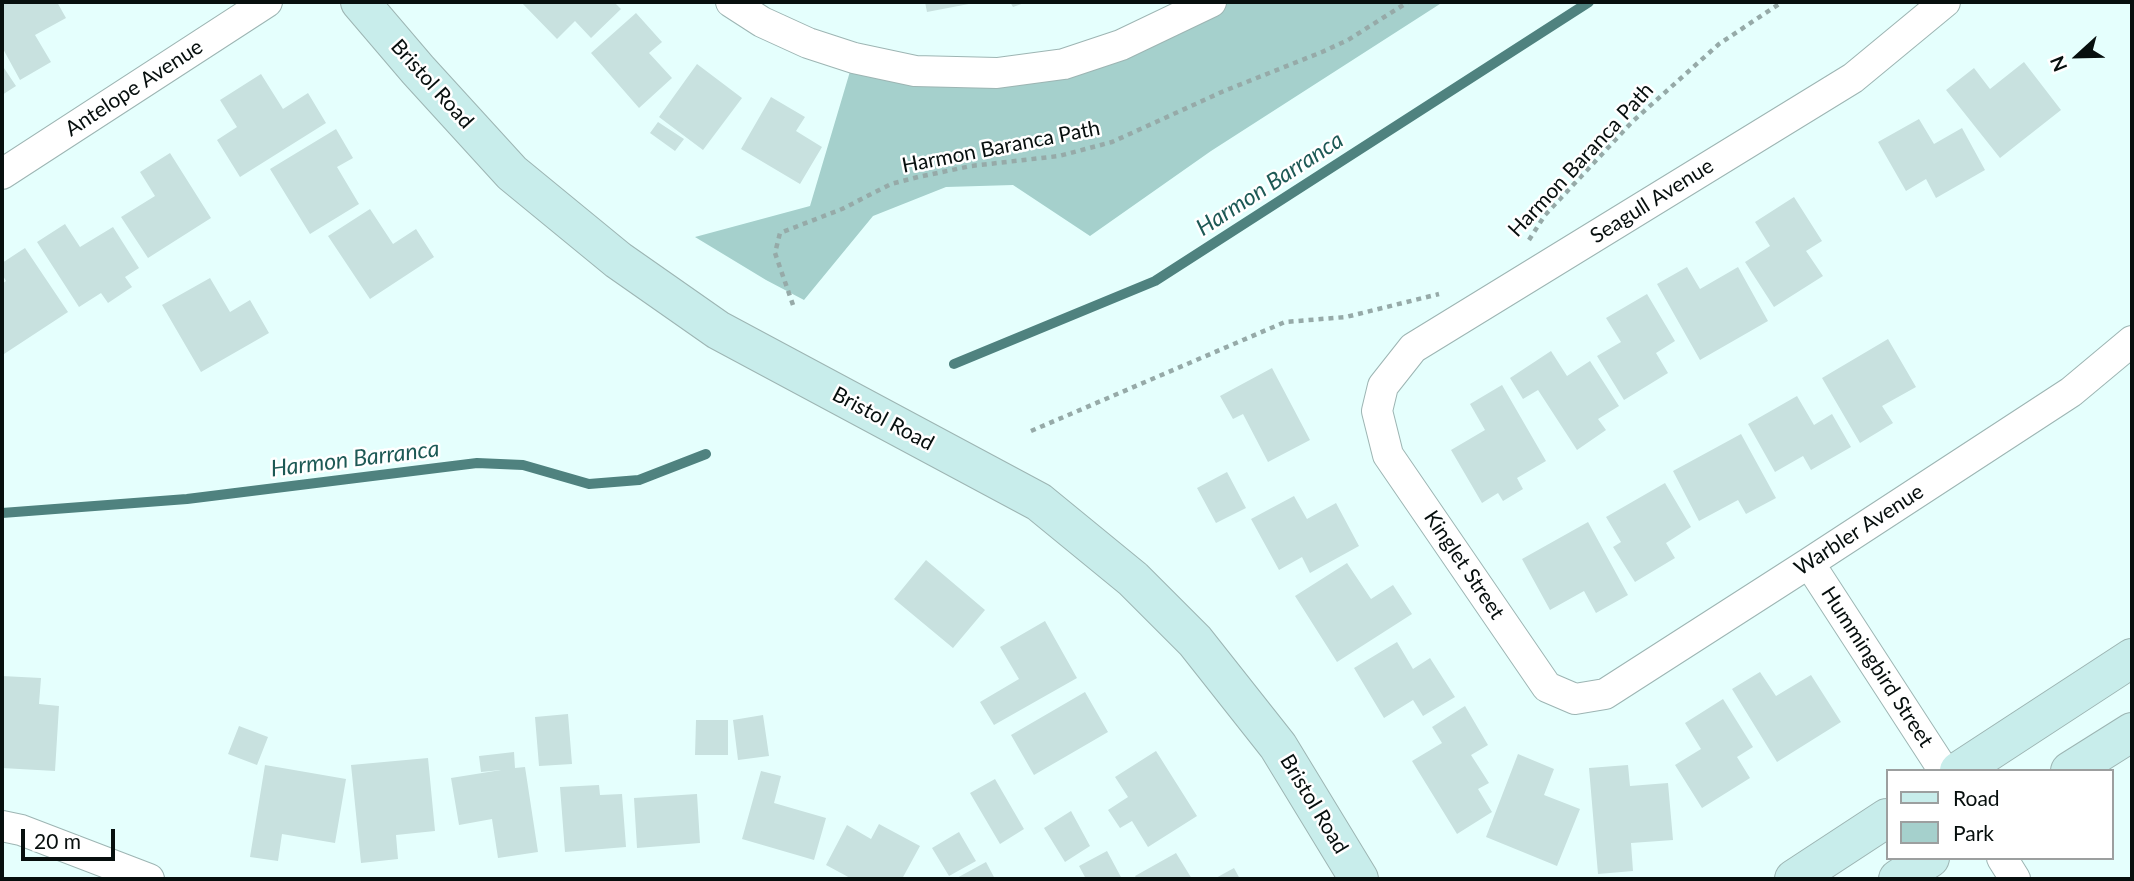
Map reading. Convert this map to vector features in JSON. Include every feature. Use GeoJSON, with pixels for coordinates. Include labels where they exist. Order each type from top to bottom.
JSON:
{"type":"FeatureCollection","features":[{"type":"Feature","properties":{"kind":"street","name":"Antelope Avenue"},"geometry":{"type":"LineString","coordinates":[[2,174],[267,2]]}},
{"type":"Feature","properties":{"kind":"street","name":"Bristol Road"},"geometry":{"type":"LineString","coordinates":[[360,2],[512,173],[618,261],[718,330],[1039,502],[1133,579],[1195,641],[1278,746],[1359,879]]}},
{"type":"Feature","properties":{"kind":"street"},"geometry":{"type":"LineString","coordinates":[[731,2],[762,22],[808,43],[854,58],[915,71],[997,73],[1064,64],[1121,45],[1211,2]]}},
{"type":"Feature","properties":{"kind":"street","name":"Seagull Avenue"},"geometry":{"type":"LineString","coordinates":[[1377,411],[1382,386],[1413,348],[1853,78],[1945,2]]}},
{"type":"Feature","properties":{"kind":"street","name":"Warbler Avenue"},"geometry":{"type":"LineString","coordinates":[[1575,699],[1605,694],[1809,563],[2071,392],[2132,341]]}},
{"type":"Feature","properties":{"kind":"street","name":"Kinglet Street"},"geometry":{"type":"LineString","coordinates":[[1377,411],[1388,455],[1547,687],[1575,699]]}},
{"type":"Feature","properties":{"kind":"street","name":"Hummingbird Street"},"geometry":{"type":"LineString","coordinates":[[1809,563],[1943,769]]}},
{"type":"Feature","properties":{"kind":"street"},"geometry":{"type":"LineString","coordinates":[[1962,769],[2132,658]]}},
{"type":"Feature","properties":{"kind":"street"},"geometry":{"type":"LineString","coordinates":[[2073,769],[2132,732]]}},
{"type":"Feature","properties":{"kind":"street"},"geometry":{"type":"LineString","coordinates":[[1278,746],[1357,832],[1387,879]]}},
{"type":"Feature","properties":{"kind":"street"},"geometry":{"type":"LineString","coordinates":[[1794,879],[1885,819]]}},
{"type":"Feature","properties":{"kind":"street"},"geometry":{"type":"LineString","coordinates":[[2,826],[21,830],[149,879]]}},
{"type":"Feature","properties":{"kind":"street"},"geometry":{"type":"LineString","coordinates":[[1898,879],[1927,860]]}},
{"type":"Feature","properties":{"kind":"street"},"geometry":{"type":"LineString","coordinates":[[2002,860],[2015,879]]}},
{"type":"Feature","properties":{"kind":"path","name":"Harmon Baranca Path"},"geometry":{"type":"LineString","coordinates":[[793,305],[775,253],[780,233],[842,209],[891,184],[971,166],[1059,156],[1112,142],[1224,91],[1331,48],[1408,2]]}},
{"type":"Feature","properties":{"kind":"path","name":"Harmon Baranca Path"},"geometry":{"type":"LineString","coordinates":[[1524,246],[1545,215],[1632,122],[1719,44],[1782,2]]}},
{"type":"Feature","properties":{"kind":"path"},"geometry":{"type":"LineString","coordinates":[[1031,431],[1284,322],[1346,317],[1446,292]]}},
{"type":"Feature","properties":{"kind":"green space"},"geometry":{"type":"Polygon","coordinates":[[[1211,2],[1443,2],[1211,151],[1090,236],[1013,185],[946,187],[873,216],[804,300],[695,237],[810,206],[854,58],[997,73],[1211,2]]]}},
{"type":"Feature","properties":{"kind":"building"},"geometry":{"type":"Polygon","coordinates":[[[2,2],[57,2],[66,18],[35,35],[51,62],[20,80],[2,47],[2,2]]]}},
{"type":"Feature","properties":{"kind":"building"},"geometry":{"type":"Polygon","coordinates":[[[521,2],[614,2],[621,9],[591,38],[575,21],[557,39],[521,2]]]}},
{"type":"Feature","properties":{"kind":"building"},"geometry":{"type":"Polygon","coordinates":[[[925,2],[974,2],[974,3],[927,12],[925,2]]]}},
{"type":"Feature","properties":{"kind":"building"},"geometry":{"type":"Polygon","coordinates":[[[1010,2],[1027,2],[1013,7],[1010,2]]]}},
{"type":"Feature","properties":{"kind":"building"},"geometry":{"type":"Polygon","coordinates":[[[636,13],[662,42],[649,53],[672,78],[639,108],[591,53],[636,13]]]}},
{"type":"Feature","properties":{"kind":"building"},"geometry":{"type":"Polygon","coordinates":[[[2024,62],[2061,110],[2000,158],[1946,90],[1974,68],[1990,89],[2024,62]]]}},
{"type":"Feature","properties":{"kind":"building"},"geometry":{"type":"Polygon","coordinates":[[[697,64],[742,98],[703,150],[659,117],[697,64]]]}},
{"type":"Feature","properties":{"kind":"building"},"geometry":{"type":"Polygon","coordinates":[[[2,65],[16,86],[2,95],[2,65]]]}},
{"type":"Feature","properties":{"kind":"building"},"geometry":{"type":"Polygon","coordinates":[[[261,74],[283,109],[308,93],[326,123],[240,177],[217,140],[237,127],[220,100],[261,74]]]}},
{"type":"Feature","properties":{"kind":"building"},"geometry":{"type":"Polygon","coordinates":[[[771,97],[805,117],[796,131],[822,147],[800,184],[741,149],[771,97]]]}},
{"type":"Feature","properties":{"kind":"building"},"geometry":{"type":"Polygon","coordinates":[[[1919,119],[1934,144],[1962,128],[1985,170],[1936,198],[1926,179],[1906,191],[1878,142],[1919,119]]]}},
{"type":"Feature","properties":{"kind":"building"},"geometry":{"type":"Polygon","coordinates":[[[658,122],[684,139],[675,151],[650,133],[658,122]]]}},
{"type":"Feature","properties":{"kind":"building"},"geometry":{"type":"Polygon","coordinates":[[[336,129],[353,158],[337,167],[359,204],[310,234],[270,169],[336,129]]]}},
{"type":"Feature","properties":{"kind":"building"},"geometry":{"type":"Polygon","coordinates":[[[170,153],[211,218],[148,258],[121,217],[155,196],[140,172],[170,153]]]}},
{"type":"Feature","properties":{"kind":"building"},"geometry":{"type":"Polygon","coordinates":[[[1794,197],[1822,241],[1806,251],[1823,276],[1774,307],[1745,262],[1770,246],[1755,222],[1794,197]]]}},
{"type":"Feature","properties":{"kind":"building"},"geometry":{"type":"Polygon","coordinates":[[[370,209],[393,244],[416,229],[434,257],[370,299],[328,236],[370,209]]]}},
{"type":"Feature","properties":{"kind":"building"},"geometry":{"type":"Polygon","coordinates":[[[65,224],[80,247],[113,227],[139,268],[125,277],[132,287],[108,303],[101,293],[79,307],[37,242],[65,224]]]}},
{"type":"Feature","properties":{"kind":"building"},"geometry":{"type":"Polygon","coordinates":[[[25,248],[68,312],[4,354],[2,284],[6,281],[2,274],[2,263],[25,248]]]}},
{"type":"Feature","properties":{"kind":"building"},"geometry":{"type":"Polygon","coordinates":[[[1687,267],[1700,289],[1738,267],[1768,321],[1700,360],[1657,284],[1687,267]]]}},
{"type":"Feature","properties":{"kind":"building"},"geometry":{"type":"Polygon","coordinates":[[[210,278],[230,312],[250,300],[269,333],[201,372],[162,305],[210,278]]]}},
{"type":"Feature","properties":{"kind":"building"},"geometry":{"type":"Polygon","coordinates":[[[1647,294],[1675,341],[1656,353],[1668,373],[1624,400],[1597,356],[1621,342],[1606,318],[1647,294]]]}},
{"type":"Feature","properties":{"kind":"building"},"geometry":{"type":"Polygon","coordinates":[[[1888,339],[1916,387],[1882,406],[1893,423],[1860,443],[1822,378],[1888,339]]]}},
{"type":"Feature","properties":{"kind":"building"},"geometry":{"type":"Polygon","coordinates":[[[1551,351],[1567,376],[1590,361],[1619,406],[1598,419],[1606,430],[1577,450],[1538,390],[1523,399],[1510,378],[1551,351]]]}},
{"type":"Feature","properties":{"kind":"building"},"geometry":{"type":"Polygon","coordinates":[[[1272,368],[1310,440],[1268,462],[1243,414],[1233,419],[1220,396],[1272,368]]]}},
{"type":"Feature","properties":{"kind":"building"},"geometry":{"type":"Polygon","coordinates":[[[1502,385],[1546,461],[1517,478],[1523,489],[1503,501],[1498,493],[1482,503],[1451,450],[1485,430],[1470,404],[1502,385]]]}},
{"type":"Feature","properties":{"kind":"building"},"geometry":{"type":"Polygon","coordinates":[[[1797,396],[1814,425],[1832,414],[1851,447],[1811,470],[1803,456],[1775,472],[1748,424],[1797,396]]]}},
{"type":"Feature","properties":{"kind":"building"},"geometry":{"type":"Polygon","coordinates":[[[1741,434],[1776,498],[1746,514],[1738,500],[1699,521],[1673,471],[1741,434]]]}},
{"type":"Feature","properties":{"kind":"building"},"geometry":{"type":"Polygon","coordinates":[[[1227,472],[1246,508],[1216,523],[1197,488],[1227,472]]]}},
{"type":"Feature","properties":{"kind":"building"},"geometry":{"type":"Polygon","coordinates":[[[1665,483],[1691,527],[1666,543],[1675,558],[1635,582],[1613,547],[1621,542],[1606,517],[1665,483]]]}},
{"type":"Feature","properties":{"kind":"building"},"geometry":{"type":"Polygon","coordinates":[[[1294,496],[1307,519],[1336,503],[1359,546],[1310,573],[1302,557],[1279,570],[1251,519],[1294,496]]]}},
{"type":"Feature","properties":{"kind":"building"},"geometry":{"type":"Polygon","coordinates":[[[1588,522],[1628,595],[1596,613],[1584,591],[1550,610],[1522,559],[1588,522]]]}},
{"type":"Feature","properties":{"kind":"building"},"geometry":{"type":"Polygon","coordinates":[[[926,560],[985,610],[953,648],[894,599],[926,560]]]}},
{"type":"Feature","properties":{"kind":"building"},"geometry":{"type":"Polygon","coordinates":[[[1347,563],[1371,599],[1393,585],[1412,614],[1337,662],[1295,596],[1347,563]]]}},
{"type":"Feature","properties":{"kind":"building"},"geometry":{"type":"Polygon","coordinates":[[[1045,621],[1077,678],[994,725],[980,702],[1019,679],[1000,647],[1045,621]]]}},
{"type":"Feature","properties":{"kind":"building"},"geometry":{"type":"Polygon","coordinates":[[[1397,642],[1413,669],[1430,658],[1455,697],[1423,716],[1413,700],[1384,718],[1354,668],[1397,642]]]}},
{"type":"Feature","properties":{"kind":"building"},"geometry":{"type":"Polygon","coordinates":[[[1760,672],[1776,696],[1811,675],[1841,722],[1777,762],[1732,689],[1760,672]]]}},
{"type":"Feature","properties":{"kind":"building"},"geometry":{"type":"Polygon","coordinates":[[[2,676],[41,678],[39,704],[59,706],[55,771],[2,768],[2,676]]]}},
{"type":"Feature","properties":{"kind":"building"},"geometry":{"type":"Polygon","coordinates":[[[1085,692],[1108,732],[1034,775],[1011,735],[1085,692]]]}},
{"type":"Feature","properties":{"kind":"building"},"geometry":{"type":"Polygon","coordinates":[[[1723,699],[1753,747],[1737,757],[1750,778],[1702,808],[1675,765],[1701,749],[1685,723],[1723,699]]]}},
{"type":"Feature","properties":{"kind":"building"},"geometry":{"type":"Polygon","coordinates":[[[1465,706],[1488,745],[1471,755],[1489,783],[1478,789],[1492,812],[1457,834],[1412,761],[1442,743],[1432,727],[1465,706]]]}},
{"type":"Feature","properties":{"kind":"building"},"geometry":{"type":"Polygon","coordinates":[[[568,714],[572,764],[539,766],[535,717],[568,714]]]}},
{"type":"Feature","properties":{"kind":"building"},"geometry":{"type":"Polygon","coordinates":[[[763,715],[769,756],[738,760],[733,720],[763,715]]]}},
{"type":"Feature","properties":{"kind":"building"},"geometry":{"type":"Polygon","coordinates":[[[696,720],[728,720],[728,755],[695,755],[696,720]]]}},
{"type":"Feature","properties":{"kind":"building"},"geometry":{"type":"Polygon","coordinates":[[[239,726],[268,737],[257,765],[228,754],[239,726]]]}},
{"type":"Feature","properties":{"kind":"building"},"geometry":{"type":"Polygon","coordinates":[[[1156,751],[1197,816],[1148,847],[1132,821],[1120,828],[1108,810],[1128,797],[1115,777],[1156,751]]]}},
{"type":"Feature","properties":{"kind":"building"},"geometry":{"type":"Polygon","coordinates":[[[514,752],[515,768],[525,767],[538,852],[498,858],[492,819],[459,825],[451,778],[501,770],[481,772],[479,756],[514,752]]]}},
{"type":"Feature","properties":{"kind":"building"},"geometry":{"type":"Polygon","coordinates":[[[1518,754],[1554,769],[1544,795],[1580,809],[1557,866],[1486,837],[1518,754]]]}},
{"type":"Feature","properties":{"kind":"building"},"geometry":{"type":"Polygon","coordinates":[[[428,758],[435,831],[396,835],[398,859],[361,863],[351,765],[428,758]]]}},
{"type":"Feature","properties":{"kind":"building"},"geometry":{"type":"Polygon","coordinates":[[[265,765],[346,779],[335,843],[282,834],[278,861],[250,857],[265,765]]]}},
{"type":"Feature","properties":{"kind":"building"},"geometry":{"type":"Polygon","coordinates":[[[1628,765],[1630,786],[1668,783],[1673,840],[1631,843],[1633,871],[1598,874],[1589,768],[1628,765]]]}},
{"type":"Feature","properties":{"kind":"building"},"geometry":{"type":"Polygon","coordinates":[[[761,771],[781,776],[774,803],[826,818],[814,860],[742,839],[761,771]]]}},
{"type":"Feature","properties":{"kind":"building"},"geometry":{"type":"Polygon","coordinates":[[[995,779],[1024,829],[1000,844],[970,793],[995,779]]]}},
{"type":"Feature","properties":{"kind":"building"},"geometry":{"type":"Polygon","coordinates":[[[599,785],[600,795],[622,794],[626,847],[565,852],[560,787],[599,785]]]}},
{"type":"Feature","properties":{"kind":"building"},"geometry":{"type":"Polygon","coordinates":[[[697,794],[700,843],[637,848],[634,798],[697,794]]]}},
{"type":"Feature","properties":{"kind":"building"},"geometry":{"type":"Polygon","coordinates":[[[1071,811],[1090,846],[1065,862],[1044,828],[1071,811]]]}},
{"type":"Feature","properties":{"kind":"building"},"geometry":{"type":"Polygon","coordinates":[[[879,824],[920,846],[902,879],[852,879],[826,865],[847,825],[871,839],[879,824]]]}},
{"type":"Feature","properties":{"kind":"building"},"geometry":{"type":"Polygon","coordinates":[[[959,832],[976,861],[949,876],[932,848],[959,832]]]}},
{"type":"Feature","properties":{"kind":"building"},"geometry":{"type":"Polygon","coordinates":[[[1107,851],[1122,879],[1086,879],[1079,866],[1107,851]]]}},
{"type":"Feature","properties":{"kind":"building"},"geometry":{"type":"Polygon","coordinates":[[[1176,853],[1192,879],[1137,879],[1135,876],[1176,853]]]}},
{"type":"Feature","properties":{"kind":"building"},"geometry":{"type":"Polygon","coordinates":[[[986,862],[995,879],[955,879],[986,862]]]}},
{"type":"Feature","properties":{"kind":"building"},"geometry":{"type":"Polygon","coordinates":[[[1234,868],[1240,879],[1214,879],[1234,868]]]}},
{"type":"Feature","properties":{"kind":"waterway","name":"Harmon Barranca"},"geometry":{"type":"LineString","coordinates":[[954,364],[1155,281],[1589,2]]}},
{"type":"Feature","properties":{"kind":"waterway","name":"Harmon Barranca"},"geometry":{"type":"LineString","coordinates":[[2,513],[187,499],[477,463],[523,465],[589,484],[639,480],[706,454]]}}]}
